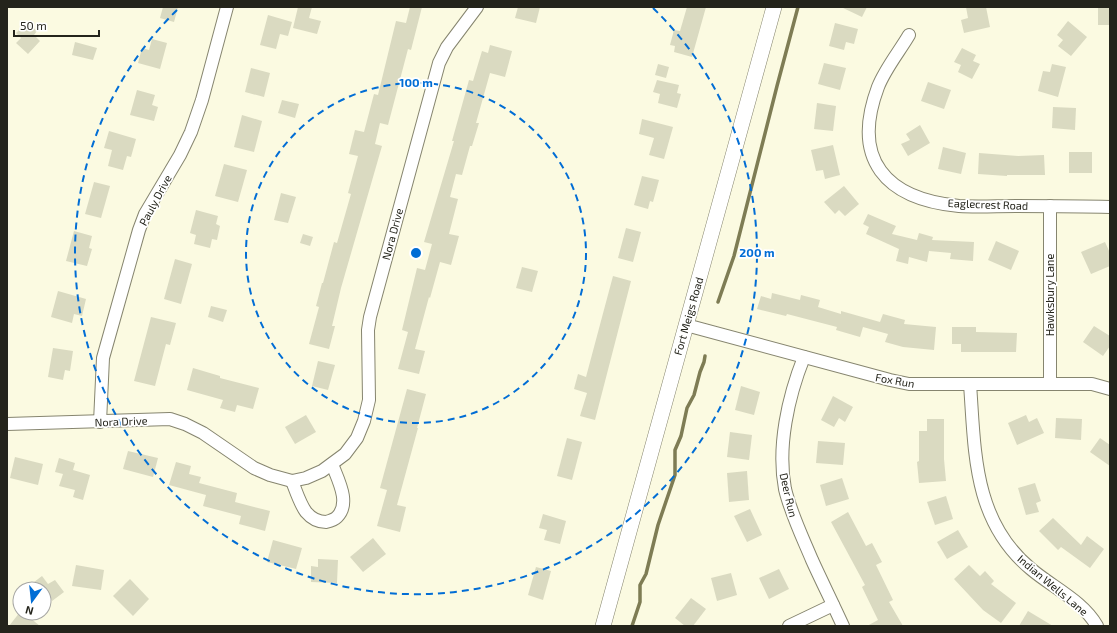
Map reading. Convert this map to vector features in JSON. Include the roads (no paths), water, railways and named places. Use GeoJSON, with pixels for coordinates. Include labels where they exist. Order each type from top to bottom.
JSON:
{"type":"FeatureCollection","features":[{"type":"Feature","properties":{"kind":"street","name":"Pauly Drive"},"geometry":{"type":"LineString","coordinates":[[100,422],[103,358],[139,230],[145,214],[180,155],[191,132],[202,100],[227,7]]}},
{"type":"Feature","properties":{"kind":"street","name":"Nora Drive"},"geometry":{"type":"LineString","coordinates":[[7,424],[170,419],[185,424],[203,434],[254,468],[270,475],[292,481],[311,476],[322,471],[345,454],[357,438],[364,421],[369,400],[368,330],[370,316],[439,63],[447,47],[477,7]]}},
{"type":"Feature","properties":{"kind":"street","name":"Fort Meigs Road"},"geometry":{"type":"LineString","coordinates":[[603,626],[774,7]]}},
{"type":"Feature","properties":{"kind":"street","name":"Eaglecrest Road"},"geometry":{"type":"LineString","coordinates":[[909,35],[878,87],[869,124],[869,143],[873,158],[890,182],[906,192],[932,201],[959,206],[1110,207]]}},
{"type":"Feature","properties":{"kind":"street","name":"Hawksbury Lane"},"geometry":{"type":"LineString","coordinates":[[1050,206],[1050,384]]}},
{"type":"Feature","properties":{"kind":"street","name":"Fox Run"},"geometry":{"type":"LineString","coordinates":[[686,325],[909,384],[1092,384],[1110,389]]}},
{"type":"Feature","properties":{"kind":"street","name":"Deer Run"},"geometry":{"type":"LineString","coordinates":[[804,357],[799,369],[783,437],[782,462],[785,487],[797,527],[843,626]]}},
{"type":"Feature","properties":{"kind":"street","name":"Indian Wells Lane"},"geometry":{"type":"LineString","coordinates":[[970,384],[978,471],[983,494],[992,520],[1004,540],[1022,562],[1078,604],[1090,616],[1097,626]]}},
{"type":"Feature","properties":{"kind":"street"},"geometry":{"type":"LineString","coordinates":[[292,481],[310,517],[326,522],[334,520],[342,508],[343,493],[332,464]]}},
{"type":"Feature","properties":{"kind":"street"},"geometry":{"type":"LineString","coordinates":[[788,626],[833,605]]}},
{"type":"Feature","properties":{"kind":"waterway"},"geometry":{"type":"LineString","coordinates":[[718,302],[734,256],[798,7]]}},
{"type":"Feature","properties":{"kind":"waterway"},"geometry":{"type":"LineString","coordinates":[[632,626],[640,602],[640,585],[646,574],[658,525],[675,475],[675,450],[681,436],[687,408],[694,395],[705,356]]}}]}
